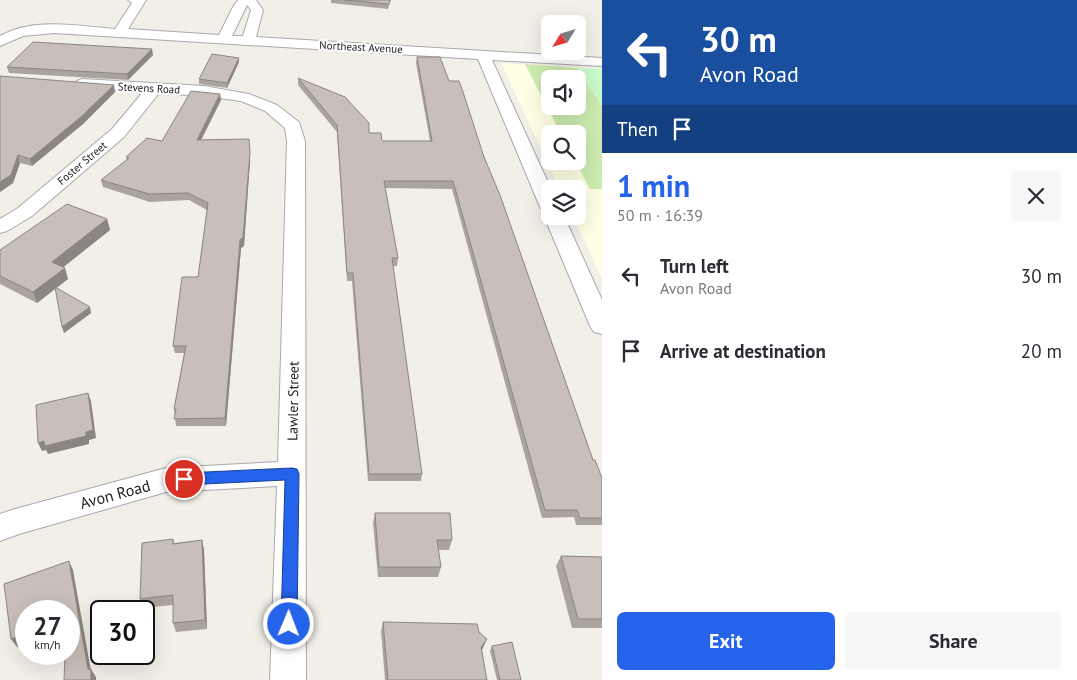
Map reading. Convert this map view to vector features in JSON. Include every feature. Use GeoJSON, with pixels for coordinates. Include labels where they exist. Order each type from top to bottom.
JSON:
{"type":"FeatureCollection","features":[{"type":"Feature","properties":{"kind":"street"},"geometry":{"type":"LineString","coordinates":[[119,33],[140,0],[134,0]]}},
{"type":"Feature","properties":{"kind":"street"},"geometry":{"type":"LineString","coordinates":[[224,39],[245,0]]}},
{"type":"Feature","properties":{"kind":"street"},"geometry":{"type":"LineString","coordinates":[[248,41],[257,10],[250,0]]}},
{"type":"Feature","properties":{"kind":"street","name":"Northeast Avenue"},"geometry":{"type":"LineString","coordinates":[[0,42],[23,31],[54,29],[602,62]]}},
{"type":"Feature","properties":{"kind":"street"},"geometry":{"type":"LineString","coordinates":[[484,55],[541,186]]}},
{"type":"Feature","properties":{"kind":"street","name":"Stevens Road"},"geometry":{"type":"LineString","coordinates":[[67,83],[204,91],[244,97],[271,108],[290,124]]}},
{"type":"Feature","properties":{"kind":"street","name":"Foster Street"},"geometry":{"type":"LineString","coordinates":[[0,227],[25,212],[118,133],[154,88]]}},
{"type":"Feature","properties":{"kind":"street","name":"Lawler Street"},"geometry":{"type":"LineString","coordinates":[[288,680],[296,140],[293,126],[290,124]]}},
{"type":"Feature","properties":{"kind":"street"},"geometry":{"type":"LineString","coordinates":[[558,225],[602,326]]}},
{"type":"Feature","properties":{"kind":"street","name":"Avon Road"},"geometry":{"type":"LineString","coordinates":[[0,528],[14,522],[166,480],[292,474]]}},
{"type":"Feature","properties":{"kind":"shaded area"},"geometry":{"type":"Polygon","coordinates":[[[501,63],[602,69],[602,279],[577,225],[586,225],[586,180],[556,180],[551,170],[586,170],[586,125],[541,125],[541,148],[501,63]]]}},
{"type":"Feature","properties":{"kind":"green space"},"geometry":{"type":"Polygon","coordinates":[[[525,64],[577,68],[578,70],[541,70],[541,95],[525,64]]]}},
{"type":"Feature","properties":{"kind":"green space"},"geometry":{"type":"Polygon","coordinates":[[[577,68],[602,69],[602,106],[586,82],[586,70],[578,70],[577,68]]]}},
{"type":"Feature","properties":{"kind":"green space"},"geometry":{"type":"Polygon","coordinates":[[[586,82],[602,106],[602,189],[590,189],[580,170],[586,170],[586,125],[556,125],[551,115],[586,115],[586,82]]]}},
{"type":"Feature","properties":{"kind":"building"},"geometry":{"type":"Polygon","coordinates":[[[345,0],[390,0],[389,4],[345,0]]]}},
{"type":"Feature","properties":{"kind":"building"},"geometry":{"type":"Polygon","coordinates":[[[33,42],[152,49],[127,74],[7,67],[33,42]]]}},
{"type":"Feature","properties":{"kind":"building"},"geometry":{"type":"Polygon","coordinates":[[[212,54],[239,58],[227,83],[199,79],[212,54]]]}},
{"type":"Feature","properties":{"kind":"building"},"geometry":{"type":"Polygon","coordinates":[[[417,57],[440,57],[449,81],[459,81],[484,157],[500,195],[593,460],[595,460],[602,478],[602,518],[580,518],[577,510],[545,510],[453,181],[384,181],[398,258],[392,258],[422,474],[369,474],[353,273],[347,273],[337,125],[298,78],[345,97],[369,123],[369,133],[381,133],[382,141],[432,141],[417,57]]]}},
{"type":"Feature","properties":{"kind":"building"},"geometry":{"type":"Polygon","coordinates":[[[0,76],[114,85],[82,116],[30,159],[18,155],[11,175],[0,182],[0,76]]]}},
{"type":"Feature","properties":{"kind":"building"},"geometry":{"type":"Polygon","coordinates":[[[191,91],[220,94],[197,140],[249,139],[250,153],[243,238],[240,240],[225,418],[174,419],[176,409],[174,409],[186,346],[173,346],[182,277],[198,277],[208,203],[188,193],[149,194],[101,180],[129,158],[126,157],[147,138],[162,141],[191,91]]]}},
{"type":"Feature","properties":{"kind":"building"},"geometry":{"type":"Polygon","coordinates":[[[67,204],[107,219],[52,262],[65,268],[33,292],[0,276],[0,250],[67,204]]]}},
{"type":"Feature","properties":{"kind":"building"},"geometry":{"type":"Polygon","coordinates":[[[55,287],[90,307],[62,327],[55,287]]]}},
{"type":"Feature","properties":{"kind":"building"},"geometry":{"type":"Polygon","coordinates":[[[88,393],[93,430],[86,432],[86,436],[45,446],[44,441],[38,443],[36,405],[88,393]]]}},
{"type":"Feature","properties":{"kind":"building"},"geometry":{"type":"Polygon","coordinates":[[[375,513],[450,513],[452,540],[437,540],[441,567],[379,567],[375,513]]]}},
{"type":"Feature","properties":{"kind":"building"},"geometry":{"type":"Polygon","coordinates":[[[173,539],[173,544],[202,540],[205,620],[173,623],[173,595],[140,599],[142,543],[173,539]]]}},
{"type":"Feature","properties":{"kind":"building"},"geometry":{"type":"Polygon","coordinates":[[[561,556],[602,557],[602,619],[578,619],[561,556]]]}},
{"type":"Feature","properties":{"kind":"building"},"geometry":{"type":"Polygon","coordinates":[[[69,561],[76,600],[15,600],[15,637],[11,639],[4,584],[69,561]]]}},
{"type":"Feature","properties":{"kind":"building"},"geometry":{"type":"Polygon","coordinates":[[[383,622],[477,624],[479,632],[487,639],[481,647],[487,680],[388,680],[383,622]]]}},
{"type":"Feature","properties":{"kind":"building"},"geometry":{"type":"Polygon","coordinates":[[[80,624],[88,669],[91,669],[91,680],[64,680],[65,665],[80,665],[80,624]]]}},
{"type":"Feature","properties":{"kind":"building"},"geometry":{"type":"Polygon","coordinates":[[[512,642],[521,680],[500,680],[492,646],[512,642]]]}},
{"type":"Feature","properties":{"kind":"route"},"geometry":{"type":"LineString","coordinates":[[184,479],[292,474],[289,624]]}}]}
